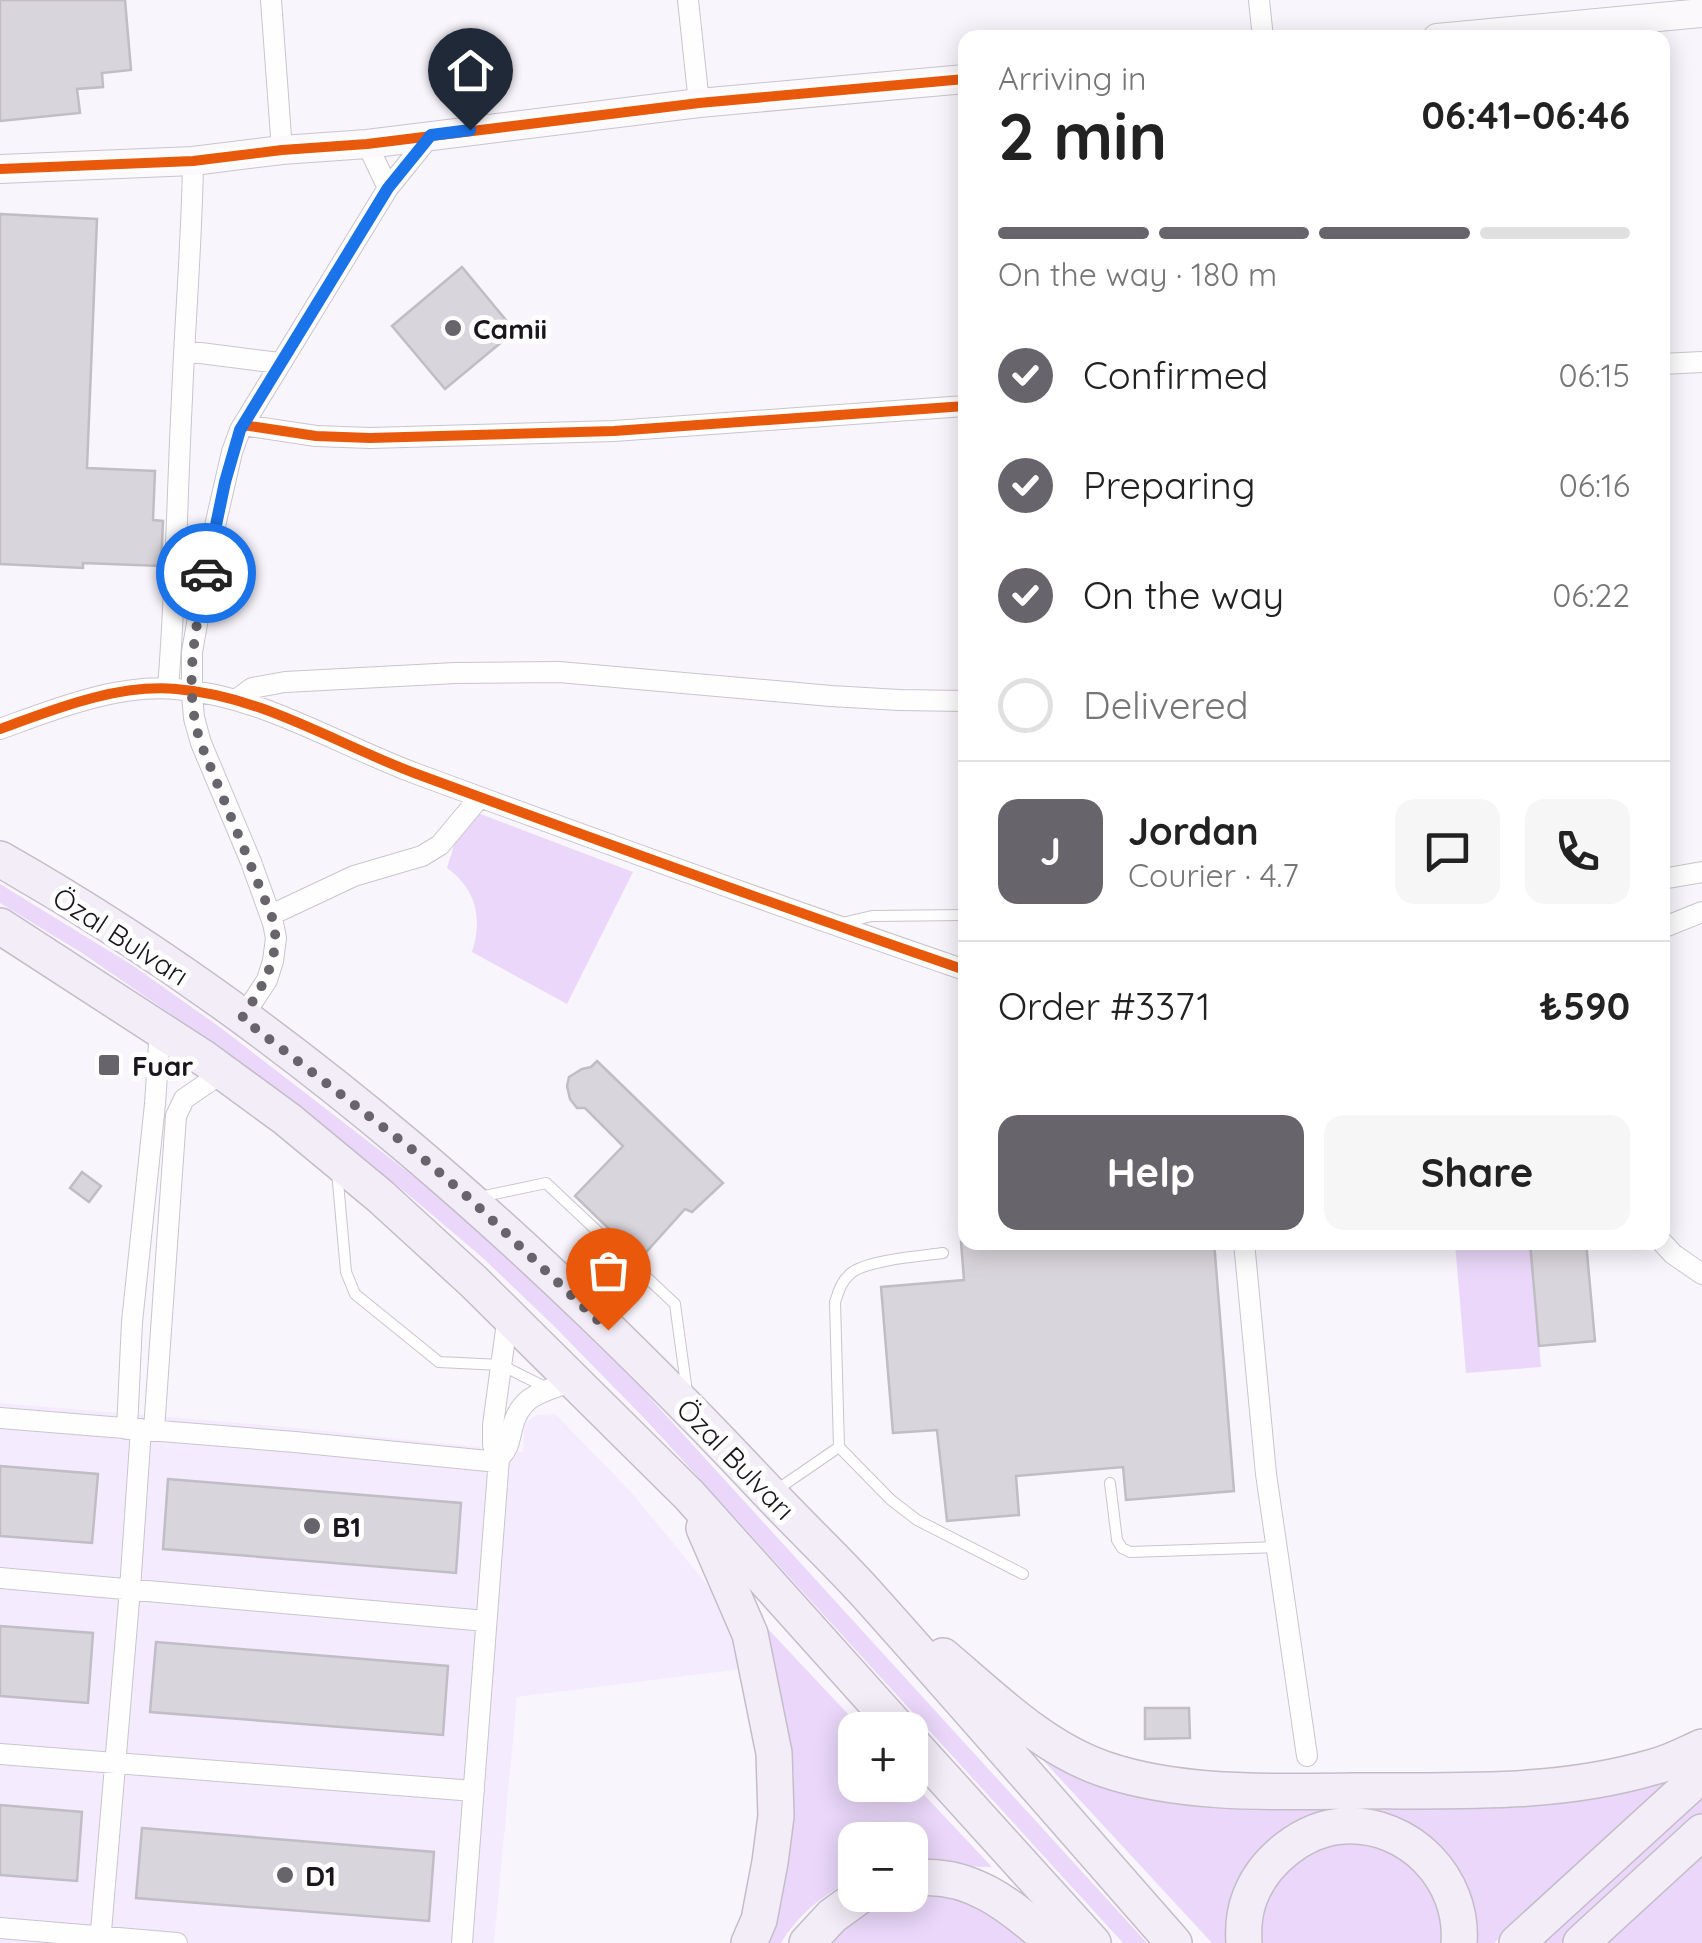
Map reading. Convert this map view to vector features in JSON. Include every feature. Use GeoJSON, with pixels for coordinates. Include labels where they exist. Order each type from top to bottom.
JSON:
{"type":"FeatureCollection","features":[{"type":"Feature","properties":{"kind":"highway","name":"Özal Bulvarı"},"geometry":{"type":"LineString","coordinates":[[0,859],[126,936],[242,1018],[359,1106],[470,1199],[687,1408],[862,1589],[1174,1943]]}},
{"type":"Feature","properties":{"kind":"highway","name":"Özal Bulvarı"},"geometry":{"type":"LineString","coordinates":[[5,932],[160,1029],[287,1118],[434,1245],[508,1315],[562,1385],[689,1495],[884,1712]]}},
{"type":"Feature","properties":{"kind":"highway"},"geometry":{"type":"LineString","coordinates":[[689,1495],[750,1634],[774,1752],[776,1816],[770,1862],[749,1943]]}},
{"type":"Feature","properties":{"kind":"highway"},"geometry":{"type":"LineString","coordinates":[[862,1589],[1033,1730],[1069,1754],[1152,1782],[1265,1792],[1498,1791],[1574,1785],[1655,1767],[1702,1747]]}},
{"type":"Feature","properties":{"kind":"highway"},"geometry":{"type":"LineString","coordinates":[[928,1762],[1093,1943]]}},
{"type":"Feature","properties":{"kind":"highway"},"geometry":{"type":"LineString","coordinates":[[1516,1943],[1702,1774]]}},
{"type":"Feature","properties":{"kind":"highway"},"geometry":{"type":"LineString","coordinates":[[1244,1943],[1250,1898],[1272,1863],[1305,1838],[1344,1826],[1396,1835],[1424,1854],[1449,1889],[1460,1930],[1458,1943]]}},
{"type":"Feature","properties":{"kind":"highway"},"geometry":{"type":"LineString","coordinates":[[1581,1943],[1702,1832]]}},
{"type":"Feature","properties":{"kind":"highway"},"geometry":{"type":"LineString","coordinates":[[928,1878],[963,1882],[979,1889],[1021,1914],[1053,1943]]}},
{"type":"Feature","properties":{"kind":"highway"},"geometry":{"type":"LineString","coordinates":[[807,1943],[838,1912]]}},
{"type":"Feature","properties":{"kind":"street"},"geometry":{"type":"LineString","coordinates":[[271,0],[282,150]]}},
{"type":"Feature","properties":{"kind":"street"},"geometry":{"type":"LineString","coordinates":[[688,0],[699,102]]}},
{"type":"Feature","properties":{"kind":"street"},"geometry":{"type":"LineString","coordinates":[[1259,0],[1263,30]]}},
{"type":"Feature","properties":{"kind":"street"},"geometry":{"type":"LineString","coordinates":[[1521,30],[1702,13]]}},
{"type":"Feature","properties":{"kind":"street"},"geometry":{"type":"LineString","coordinates":[[0,169],[193,161],[367,144],[699,102],[958,80]]}},
{"type":"Feature","properties":{"kind":"street"},"geometry":{"type":"LineString","coordinates":[[242,1018],[267,980],[276,938],[194,718],[192,652],[212,540],[232,452],[243,425],[388,188],[431,135]]}},
{"type":"Feature","properties":{"kind":"street"},"geometry":{"type":"LineString","coordinates":[[367,144],[388,188]]}},
{"type":"Feature","properties":{"kind":"street"},"geometry":{"type":"LineString","coordinates":[[168,688],[176,584],[193,161]]}},
{"type":"Feature","properties":{"kind":"street"},"geometry":{"type":"LineString","coordinates":[[185,351],[280,363]]}},
{"type":"Feature","properties":{"kind":"street"},"geometry":{"type":"LineString","coordinates":[[1670,364],[1702,362]]}},
{"type":"Feature","properties":{"kind":"street"},"geometry":{"type":"LineString","coordinates":[[243,425],[316,436],[370,438],[614,431],[958,406]]}},
{"type":"Feature","properties":{"kind":"street"},"geometry":{"type":"LineString","coordinates":[[237,699],[252,688],[285,682],[559,672],[831,696],[958,700]]}},
{"type":"Feature","properties":{"kind":"street"},"geometry":{"type":"LineString","coordinates":[[0,729],[115,693],[168,688],[220,694],[279,714],[396,766],[726,888],[958,968]]}},
{"type":"Feature","properties":{"kind":"street"},"geometry":{"type":"LineString","coordinates":[[270,915],[354,876],[422,856],[440,845],[480,797]]}},
{"type":"Feature","properties":{"kind":"street"},"geometry":{"type":"LineString","coordinates":[[1670,878],[1702,872]]}},
{"type":"Feature","properties":{"kind":"street"},"geometry":{"type":"LineString","coordinates":[[1670,925],[1702,912]]}},
{"type":"Feature","properties":{"kind":"street"},"geometry":{"type":"LineString","coordinates":[[141,1429],[132,1322],[160,1029]]}},
{"type":"Feature","properties":{"kind":"street"},"geometry":{"type":"LineString","coordinates":[[100,1940],[141,1429],[176,1116],[184,1099],[223,1072]]}},
{"type":"Feature","properties":{"kind":"street"},"geometry":{"type":"LineString","coordinates":[[1245,1250],[1262,1433],[1307,1756]]}},
{"type":"Feature","properties":{"kind":"street"},"geometry":{"type":"LineString","coordinates":[[1669,1250],[1702,1274]]}},
{"type":"Feature","properties":{"kind":"street"},"geometry":{"type":"LineString","coordinates":[[462,1943],[499,1460],[493,1435],[508,1315]]}},
{"type":"Feature","properties":{"kind":"street"},"geometry":{"type":"LineString","coordinates":[[499,1460],[507,1450],[514,1419],[524,1402],[532,1395],[562,1385]]}},
{"type":"Feature","properties":{"kind":"street"},"geometry":{"type":"LineString","coordinates":[[0,1418],[499,1460]]}},
{"type":"Feature","properties":{"kind":"street"},"geometry":{"type":"LineString","coordinates":[[0,1578],[486,1620]]}},
{"type":"Feature","properties":{"kind":"street"},"geometry":{"type":"LineString","coordinates":[[0,1754],[474,1791]]}},
{"type":"Feature","properties":{"kind":"street"},"geometry":{"type":"LineString","coordinates":[[0,1928],[100,1940],[176,1943]]}},
{"type":"Feature","properties":{"kind":"lane"},"geometry":{"type":"LineString","coordinates":[[835,925],[872,916],[958,915]]}},
{"type":"Feature","properties":{"kind":"lane"},"geometry":{"type":"LineString","coordinates":[[336,1160],[346,1272],[355,1294],[439,1362],[501,1365],[562,1385]]}},
{"type":"Feature","properties":{"kind":"lane"},"geometry":{"type":"LineString","coordinates":[[470,1199],[546,1183],[675,1304],[687,1408]]}},
{"type":"Feature","properties":{"kind":"lane"},"geometry":{"type":"LineString","coordinates":[[943,1252],[862,1266],[840,1286],[836,1302],[839,1447],[917,1520],[1023,1574]]}},
{"type":"Feature","properties":{"kind":"lane"},"geometry":{"type":"LineString","coordinates":[[770,1494],[839,1447]]}},
{"type":"Feature","properties":{"kind":"lane"},"geometry":{"type":"LineString","coordinates":[[1110,1483],[1116,1540],[1130,1552],[1277,1546]]}},
{"type":"Feature","properties":{"kind":"shaded area"},"geometry":{"type":"Polygon","coordinates":[[[478,813],[633,872],[567,1004],[472,952],[477,927],[474,905],[465,885],[447,868],[456,839],[478,813]]]}},
{"type":"Feature","properties":{"kind":"shaded area"},"geometry":{"type":"Polygon","coordinates":[[[0,884],[132,965],[221,1028],[434,1192],[528,1277],[640,1387],[1147,1943],[1123,1943],[928,1729],[928,1712],[912,1712],[646,1420],[483,1258],[245,1065],[82,953],[0,903],[0,884]]]}},
{"type":"Feature","properties":{"kind":"shaded area"},"geometry":{"type":"Polygon","coordinates":[[[1456,1250],[1531,1250],[1541,1367],[1466,1373],[1456,1250]]]}},
{"type":"Feature","properties":{"kind":"shaded area"},"geometry":{"type":"Polygon","coordinates":[[[0,1403],[523,1452],[524,1424],[536,1415],[555,1414],[633,1494],[722,1603],[750,1668],[517,1697],[494,1943],[0,1943],[0,1403]]]}},
{"type":"Feature","properties":{"kind":"shaded area"},"geometry":{"type":"Polygon","coordinates":[[[768,1629],[846,1712],[838,1712],[838,1802],[928,1799],[992,1867],[928,1865],[928,1822],[838,1822],[838,1888],[814,1905],[781,1943],[769,1943],[785,1874],[794,1773],[768,1629]]]}},
{"type":"Feature","properties":{"kind":"shaded area"},"geometry":{"type":"Polygon","coordinates":[[[1043,1753],[1158,1798],[1692,1764],[1494,1943],[1470,1943],[1430,1838],[1389,1815],[1317,1820],[1233,1943],[1212,1943],[1040,1757],[1043,1753]]]}},
{"type":"Feature","properties":{"kind":"shaded area"},"geometry":{"type":"Polygon","coordinates":[[[1702,1791],[1702,1813],[1561,1943],[1536,1943],[1702,1791]]]}},
{"type":"Feature","properties":{"kind":"shaded area"},"geometry":{"type":"Polygon","coordinates":[[[1376,1839],[1435,1886],[1446,1943],[1256,1943],[1271,1885],[1311,1848],[1376,1839]]]}},
{"type":"Feature","properties":{"kind":"shaded area"},"geometry":{"type":"Polygon","coordinates":[[[1702,1851],[1702,1943],[1599,1943],[1702,1851]]]}},
{"type":"Feature","properties":{"kind":"shaded area"},"geometry":{"type":"Polygon","coordinates":[[[928,1893],[973,1901],[1032,1943],[827,1943],[846,1923],[864,1912],[928,1912],[928,1893]]]}},
{"type":"Feature","properties":{"kind":"building"},"geometry":{"type":"Polygon","coordinates":[[[0,0],[125,0],[131,70],[102,73],[103,87],[77,89],[80,113],[0,121],[0,0]]]}},
{"type":"Feature","properties":{"kind":"building"},"geometry":{"type":"Polygon","coordinates":[[[0,214],[97,219],[87,468],[155,471],[153,520],[163,521],[161,566],[0,564],[0,214]]]}},
{"type":"Feature","properties":{"kind":"building","name":"Camii"},"geometry":{"type":"Polygon","coordinates":[[[462,267],[515,331],[445,389],[392,326],[462,267]]]}},
{"type":"Feature","properties":{"kind":"building"},"geometry":{"type":"Polygon","coordinates":[[[597,1061],[723,1183],[692,1212],[685,1209],[640,1259],[575,1196],[623,1146],[585,1108],[577,1108],[570,1099],[569,1077],[597,1061]]]}},
{"type":"Feature","properties":{"kind":"building"},"geometry":{"type":"Polygon","coordinates":[[[82,1172],[101,1186],[89,1202],[70,1188],[82,1172]]]}},
{"type":"Feature","properties":{"kind":"building"},"geometry":{"type":"Polygon","coordinates":[[[962,1250],[1215,1250],[1234,1491],[1126,1500],[1123,1467],[1016,1476],[1019,1515],[947,1521],[937,1430],[893,1433],[881,1287],[964,1280],[962,1250]]]}},
{"type":"Feature","properties":{"kind":"building"},"geometry":{"type":"Polygon","coordinates":[[[1531,1250],[1587,1250],[1595,1341],[1539,1346],[1531,1250]]]}},
{"type":"Feature","properties":{"kind":"building"},"geometry":{"type":"Polygon","coordinates":[[[0,1466],[98,1474],[92,1543],[0,1536],[0,1466]]]}},
{"type":"Feature","properties":{"kind":"building","name":"B1"},"geometry":{"type":"Polygon","coordinates":[[[168,1479],[461,1503],[456,1573],[163,1549],[168,1479]]]}},
{"type":"Feature","properties":{"kind":"building"},"geometry":{"type":"Polygon","coordinates":[[[0,1626],[93,1633],[88,1703],[0,1696],[0,1626]]]}},
{"type":"Feature","properties":{"kind":"building"},"geometry":{"type":"Polygon","coordinates":[[[156,1642],[448,1666],[443,1735],[150,1712],[156,1642]]]}},
{"type":"Feature","properties":{"kind":"building"},"geometry":{"type":"Polygon","coordinates":[[[1145,1708],[1189,1708],[1190,1738],[1145,1739],[1145,1708]]]}},
{"type":"Feature","properties":{"kind":"building"},"geometry":{"type":"Polygon","coordinates":[[[0,1805],[82,1812],[77,1881],[0,1875],[0,1805]]]}},
{"type":"Feature","properties":{"kind":"building","name":"D1"},"geometry":{"type":"Polygon","coordinates":[[[142,1828],[434,1852],[429,1921],[136,1898],[142,1828]]]}},
{"type":"Feature","properties":{"kind":"cycle path"},"geometry":{"type":"LineString","coordinates":[[0,169],[193,161],[699,103],[958,80]]}},
{"type":"Feature","properties":{"kind":"cycle path"},"geometry":{"type":"LineString","coordinates":[[243,425],[316,436],[370,438],[614,431],[958,406]]}},
{"type":"Feature","properties":{"kind":"cycle path"},"geometry":{"type":"LineString","coordinates":[[0,729],[86,700],[131,690],[208,693],[269,711],[417,774],[690,874],[958,968]]}},
{"type":"Feature","properties":{"kind":"way so far"},"geometry":{"type":"LineString","coordinates":[[206,573],[192,652],[194,718],[274,922],[276,938],[267,980],[242,1018],[418,1154],[608,1330]]}},
{"type":"Feature","properties":{"kind":"place","name":"Camii"},"geometry":{"type":"Point","coordinates":[453,328]}},
{"type":"Feature","properties":{"kind":"place","name":"Fuar"},"geometry":{"type":"Point","coordinates":[109,1065]}},
{"type":"Feature","properties":{"kind":"place","name":"B1"},"geometry":{"type":"Point","coordinates":[312,1526]}},
{"type":"Feature","properties":{"kind":"place","name":"D1"},"geometry":{"type":"Point","coordinates":[285,1875]}},
{"type":"Feature","properties":{"kind":"route"},"geometry":{"type":"LineString","coordinates":[[206,573],[232,452],[266,386],[388,188],[431,135],[470,130]]}}]}
